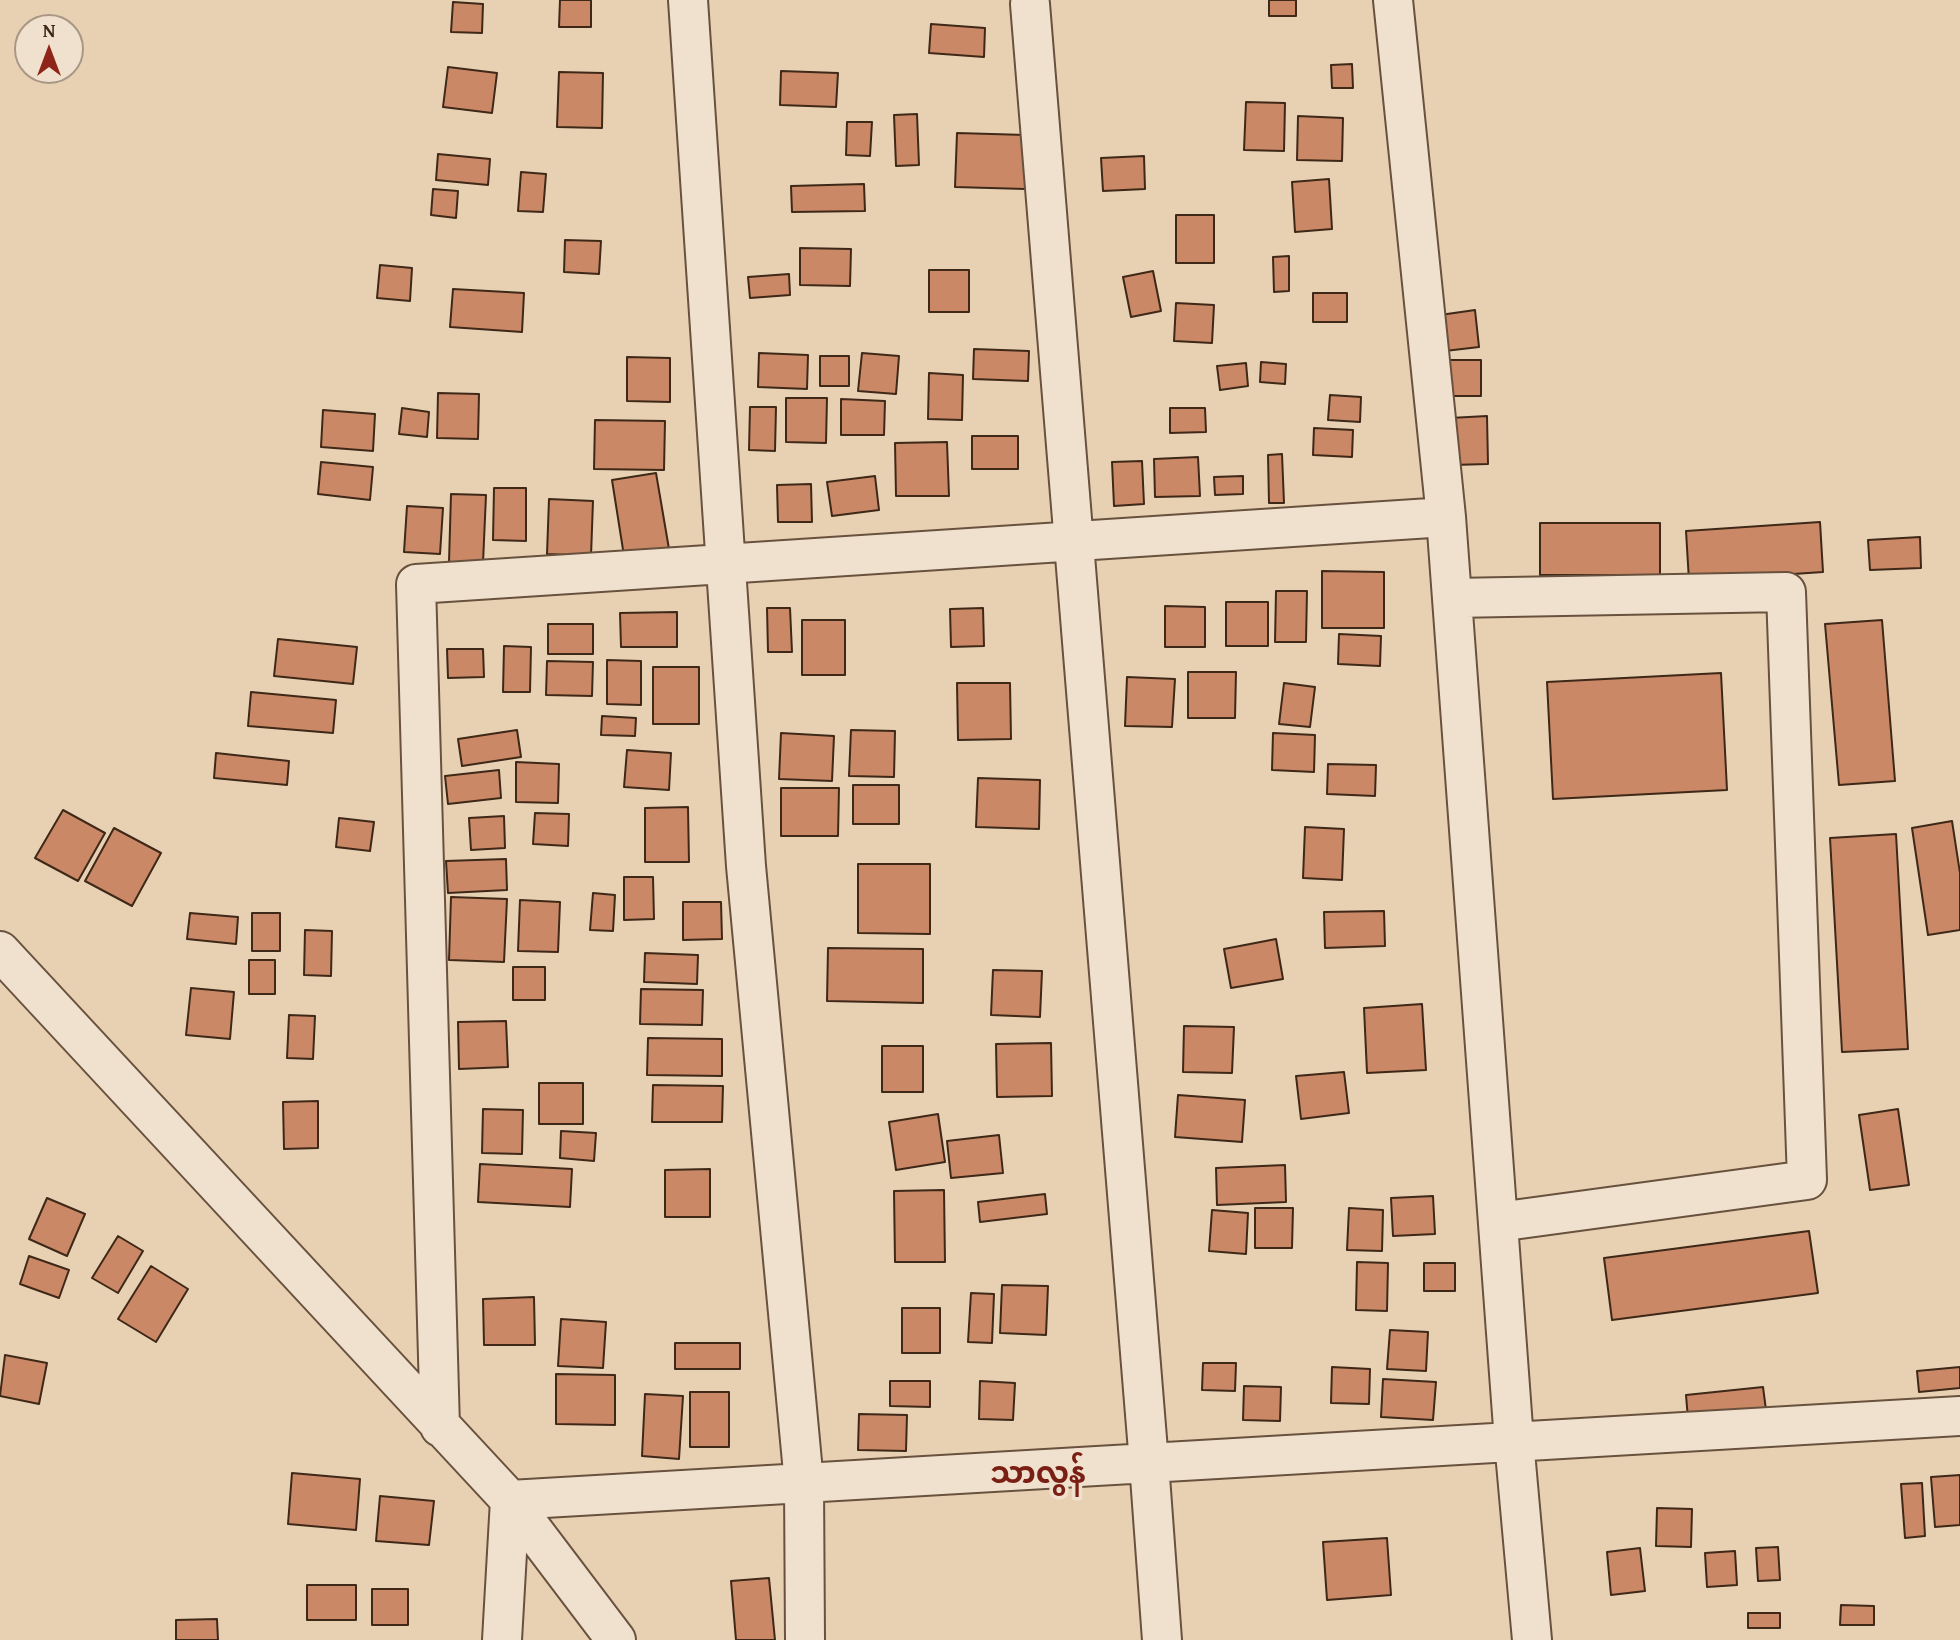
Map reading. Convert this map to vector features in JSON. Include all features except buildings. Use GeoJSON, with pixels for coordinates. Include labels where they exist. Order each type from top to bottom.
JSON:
{"type":"FeatureCollection","features":[{"type":"Feature","properties":{"kind":"street"},"geometry":{"type":"LineString","coordinates":[[688,0],[746,866],[804,1483],[805,1640]]}},
{"type":"Feature","properties":{"kind":"street"},"geometry":{"type":"LineString","coordinates":[[1393,0],[1446,517],[1514,1441],[1532,1640]]}},
{"type":"Feature","properties":{"kind":"street"},"geometry":{"type":"LineString","coordinates":[[1030,4],[1162,1640]]}},
{"type":"Feature","properties":{"kind":"street"},"geometry":{"type":"LineString","coordinates":[[440,1427],[416,584],[1446,517]]}},
{"type":"Feature","properties":{"kind":"street"},"geometry":{"type":"LineString","coordinates":[[1452,598],[1786,592],[1807,1180],[1498,1222]]}},
{"type":"Feature","properties":{"kind":"street"},"geometry":{"type":"LineString","coordinates":[[0,951],[510,1500],[616,1640]]}},
{"type":"Feature","properties":{"kind":"street"},"geometry":{"type":"LineString","coordinates":[[510,1500],[1960,1416]]}},
{"type":"Feature","properties":{"kind":"street"},"geometry":{"type":"LineString","coordinates":[[502,1640],[510,1500]]}},
{"type":"Feature","properties":{"kind":"district","name":"သာလွန်"},"geometry":{"type":"Point","coordinates":[1038,1475]}}]}
